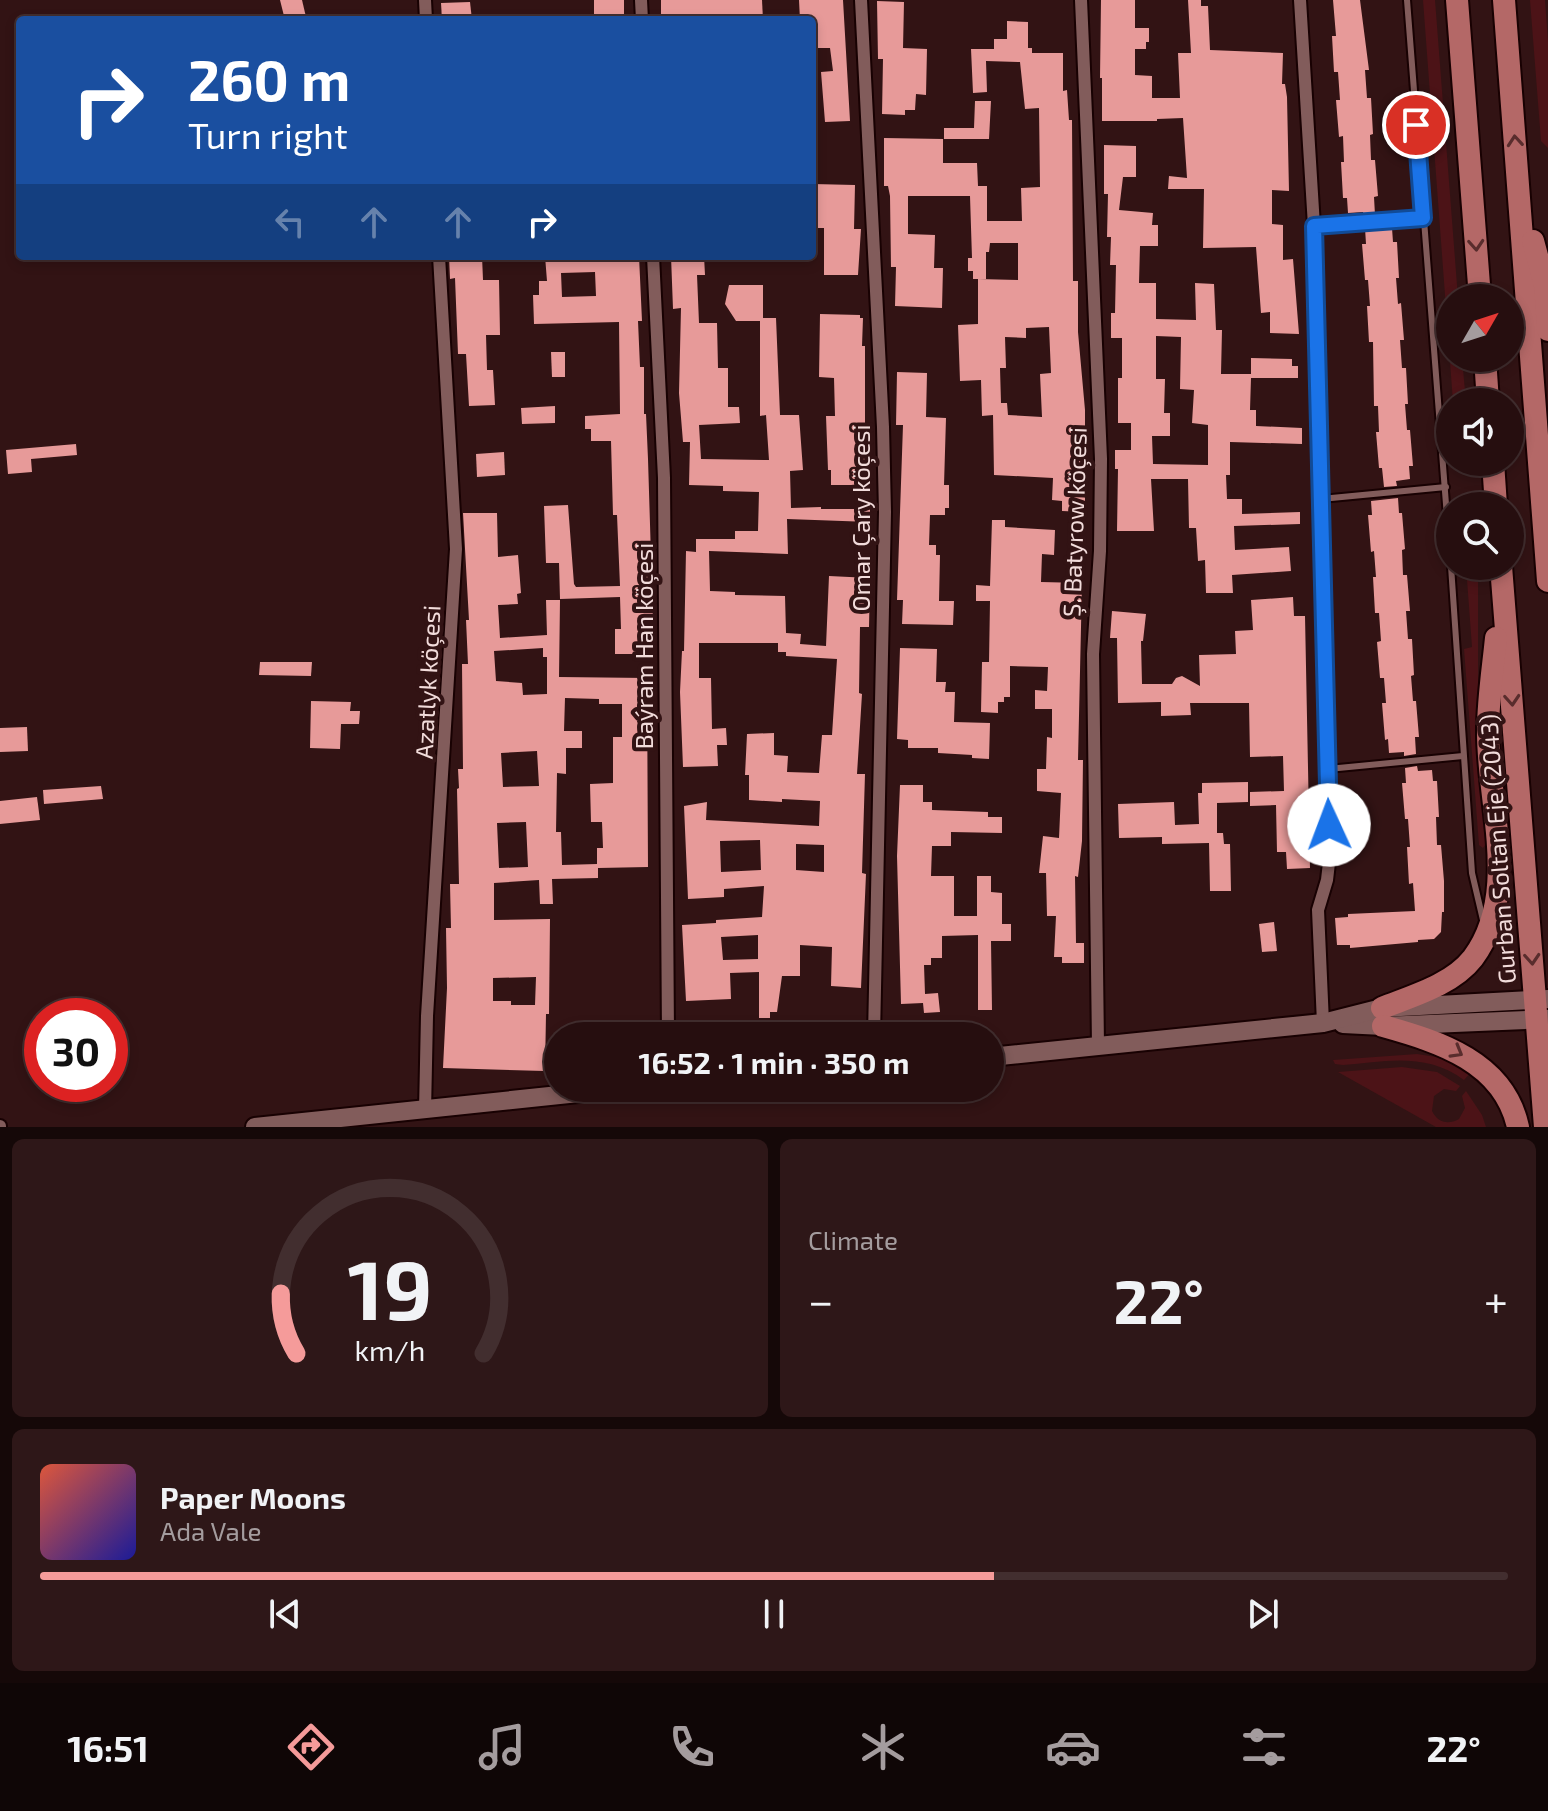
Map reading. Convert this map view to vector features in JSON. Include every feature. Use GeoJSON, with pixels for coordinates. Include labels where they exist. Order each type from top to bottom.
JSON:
{"type":"FeatureCollection","features":[{"type":"Feature","properties":{"kind":"highway"},"geometry":{"type":"LineString","coordinates":[[1457,0],[1479,284]]}},
{"type":"Feature","properties":{"kind":"highway"},"geometry":{"type":"LineString","coordinates":[[1504,0],[1548,581]]}},
{"type":"Feature","properties":{"kind":"highway"},"geometry":{"type":"LineString","coordinates":[[1519,190],[1545,285],[1548,330]]}},
{"type":"Feature","properties":{"kind":"highway"},"geometry":{"type":"LineString","coordinates":[[1383,1017],[1442,983],[1471,960],[1494,916],[1498,890],[1488,730],[1501,580]]}},
{"type":"Feature","properties":{"kind":"highway","name":"Gurban Soltan Eje (2043)"},"geometry":{"type":"LineString","coordinates":[[1503,580],[1542,1010],[1545,1127]]}},
{"type":"Feature","properties":{"kind":"highway"},"geometry":{"type":"LineString","coordinates":[[1383,1017],[1446,1045],[1474,1062],[1501,1088],[1512,1105],[1518,1127]]}},
{"type":"Feature","properties":{"kind":"street","name":"Omar Çary köçesi"},"geometry":{"type":"LineString","coordinates":[[861,0],[885,512],[874,1022]]}},
{"type":"Feature","properties":{"kind":"street","name":"Ş. Batyrow köçesi"},"geometry":{"type":"LineString","coordinates":[[1081,0],[1101,459],[1100,551],[1093,640],[1098,1046]]}},
{"type":"Feature","properties":{"kind":"street"},"geometry":{"type":"LineString","coordinates":[[1300,0],[1314,226],[1330,854],[1327,880],[1318,910],[1323,1023]]}},
{"type":"Feature","properties":{"kind":"street","name":"Azatlyk köçesi"},"geometry":{"type":"LineString","coordinates":[[425,1111],[427,1016],[456,549],[439,260]]}},
{"type":"Feature","properties":{"kind":"street","name":"Baýram Han köçesi"},"geometry":{"type":"LineString","coordinates":[[653,260],[664,478],[668,1022]]}},
{"type":"Feature","properties":{"kind":"street"},"geometry":{"type":"LineString","coordinates":[[1004,1056],[1383,1017],[1542,1010]]}},
{"type":"Feature","properties":{"kind":"street"},"geometry":{"type":"LineString","coordinates":[[255,1127],[544,1097]]}},
{"type":"Feature","properties":{"kind":"lane"},"geometry":{"type":"LineString","coordinates":[[1407,0],[1446,492]]}},
{"type":"Feature","properties":{"kind":"lane"},"geometry":{"type":"LineString","coordinates":[[1314,226],[1423,218]]}},
{"type":"Feature","properties":{"kind":"lane"},"geometry":{"type":"LineString","coordinates":[[1321,499],[1446,487]]}},
{"type":"Feature","properties":{"kind":"lane"},"geometry":{"type":"LineString","coordinates":[[1452,580],[1472,873],[1486,934]]}},
{"type":"Feature","properties":{"kind":"lane"},"geometry":{"type":"LineString","coordinates":[[1328,769],[1463,756]]}},
{"type":"Feature","properties":{"kind":"shaded area"},"geometry":{"type":"Polygon","coordinates":[[[1423,0],[1435,0],[1457,284],[1444,284],[1423,0]]]}},
{"type":"Feature","properties":{"kind":"shaded area"},"geometry":{"type":"Polygon","coordinates":[[[1530,0],[1545,0],[1548,148],[1541,141],[1530,0]]]}},
{"type":"Feature","properties":{"kind":"shaded area"},"geometry":{"type":"Polygon","coordinates":[[[1451,372],[1463,372],[1465,388],[1452,388],[1451,372]]]}},
{"type":"Feature","properties":{"kind":"shaded area"},"geometry":{"type":"Polygon","coordinates":[[[1467,580],[1478,580],[1478,735],[1486,844],[1483,848],[1479,845],[1464,649],[1472,647],[1467,580]]]}},
{"type":"Feature","properties":{"kind":"shaded area"},"geometry":{"type":"Polygon","coordinates":[[[1417,1054],[1443,1058],[1471,1072],[1464,1080],[1436,1065],[1421,1062],[1406,1060],[1343,1065],[1335,1064],[1333,1060],[1417,1054]]]}},
{"type":"Feature","properties":{"kind":"shaded area"},"geometry":{"type":"Polygon","coordinates":[[[1402,1067],[1437,1072],[1460,1086],[1456,1091],[1444,1089],[1434,1096],[1432,1111],[1440,1120],[1451,1122],[1459,1119],[1465,1108],[1462,1096],[1466,1091],[1486,1127],[1436,1127],[1338,1072],[1402,1067]]]}},
{"type":"Feature","properties":{"kind":"building"},"geometry":{"type":"Polygon","coordinates":[[[280,0],[302,0],[306,16],[284,16],[280,0]]]}},
{"type":"Feature","properties":{"kind":"building"},"geometry":{"type":"Polygon","coordinates":[[[594,0],[624,0],[624,16],[594,16],[594,0]]]}},
{"type":"Feature","properties":{"kind":"building"},"geometry":{"type":"Polygon","coordinates":[[[661,0],[762,0],[763,16],[661,16],[661,0]]]}},
{"type":"Feature","properties":{"kind":"building"},"geometry":{"type":"Polygon","coordinates":[[[799,0],[843,0],[850,121],[825,122],[821,72],[833,71],[830,48],[816,48],[816,16],[800,16],[799,0]]]}},
{"type":"Feature","properties":{"kind":"building"},"geometry":{"type":"Polygon","coordinates":[[[1101,0],[1135,0],[1135,28],[1149,28],[1149,42],[1146,42],[1146,49],[1135,49],[1135,75],[1152,76],[1152,98],[1180,98],[1178,53],[1191,53],[1188,0],[1201,0],[1201,6],[1208,6],[1210,50],[1283,53],[1289,191],[1272,190],[1272,224],[1283,225],[1283,260],[1293,259],[1299,334],[1270,333],[1270,312],[1261,313],[1256,247],[1203,248],[1204,189],[1168,189],[1169,176],[1187,178],[1183,118],[1102,121],[1101,0]]]}},
{"type":"Feature","properties":{"kind":"building"},"geometry":{"type":"Polygon","coordinates":[[[1333,0],[1360,0],[1369,70],[1365,70],[1367,98],[1371,98],[1371,160],[1375,160],[1378,196],[1374,197],[1375,215],[1348,213],[1347,198],[1343,198],[1343,136],[1339,137],[1336,100],[1340,100],[1338,72],[1334,72],[1332,36],[1336,36],[1333,0]]]}},
{"type":"Feature","properties":{"kind":"building"},"geometry":{"type":"Polygon","coordinates":[[[877,1],[904,2],[903,48],[927,49],[926,95],[916,94],[915,110],[905,110],[905,115],[882,114],[883,59],[878,59],[877,1]]]}},
{"type":"Feature","properties":{"kind":"building"},"geometry":{"type":"Polygon","coordinates":[[[470,2],[472,16],[442,16],[441,3],[470,2]]]}},
{"type":"Feature","properties":{"kind":"building"},"geometry":{"type":"Polygon","coordinates":[[[1007,21],[1028,22],[1028,48],[1032,48],[1032,53],[1063,53],[1063,91],[1067,90],[1069,120],[1072,120],[1073,281],[1078,281],[1078,332],[1085,410],[1085,512],[1062,511],[1062,501],[1052,500],[1053,478],[994,475],[993,415],[982,416],[981,380],[960,381],[958,325],[978,324],[978,279],[973,279],[973,271],[968,271],[968,258],[972,258],[970,196],[908,196],[908,234],[935,235],[934,268],[943,268],[942,308],[895,306],[896,267],[891,267],[890,196],[888,186],[884,186],[884,138],[943,139],[943,163],[977,163],[978,186],[987,186],[987,221],[1022,221],[1021,188],[1040,187],[1039,108],[1025,109],[1020,62],[986,61],[987,92],[973,93],[971,49],[994,49],[994,39],[1007,39],[1007,21]],[[990,243],[989,252],[986,252],[986,279],[978,279],[1018,280],[1018,243],[990,243]],[[1049,327],[1026,328],[1026,338],[1005,337],[1006,368],[1000,368],[1001,403],[1007,403],[1008,415],[1042,417],[1040,374],[1051,373],[1049,327]]]}},
{"type":"Feature","properties":{"kind":"building"},"geometry":{"type":"Polygon","coordinates":[[[975,101],[991,101],[989,139],[944,139],[944,128],[974,128],[975,101]]]}},
{"type":"Feature","properties":{"kind":"building"},"geometry":{"type":"Polygon","coordinates":[[[1104,145],[1136,146],[1136,177],[1123,177],[1119,210],[1153,213],[1152,225],[1158,225],[1158,246],[1140,246],[1139,283],[1156,283],[1156,319],[1196,320],[1195,283],[1214,284],[1216,330],[1222,330],[1221,374],[1251,374],[1251,358],[1292,359],[1292,366],[1298,366],[1298,378],[1251,378],[1250,410],[1256,410],[1256,426],[1302,428],[1302,444],[1230,442],[1230,475],[1226,475],[1227,499],[1242,499],[1242,514],[1300,512],[1300,524],[1234,526],[1235,550],[1289,547],[1291,571],[1232,575],[1233,593],[1206,593],[1205,560],[1198,561],[1196,528],[1189,528],[1188,479],[1151,479],[1154,531],[1117,531],[1118,469],[1115,469],[1115,450],[1131,450],[1131,423],[1118,423],[1122,338],[1111,338],[1116,265],[1110,265],[1108,194],[1104,194],[1104,145]],[[1156,336],[1156,379],[1165,379],[1164,413],[1170,413],[1170,436],[1152,436],[1153,464],[1208,465],[1208,425],[1192,423],[1194,390],[1180,389],[1181,337],[1156,336]]]}},
{"type":"Feature","properties":{"kind":"building"},"geometry":{"type":"Polygon","coordinates":[[[816,184],[855,185],[854,229],[861,229],[858,275],[824,275],[824,228],[816,228],[816,184]]]}},
{"type":"Feature","properties":{"kind":"building"},"geometry":{"type":"Polygon","coordinates":[[[1365,228],[1392,228],[1393,242],[1397,242],[1399,278],[1396,278],[1404,340],[1400,340],[1402,368],[1406,368],[1408,404],[1405,404],[1413,466],[1409,466],[1410,479],[1396,481],[1397,486],[1384,487],[1382,468],[1379,468],[1376,432],[1379,432],[1378,406],[1374,406],[1373,342],[1369,342],[1367,306],[1370,306],[1362,244],[1366,244],[1365,228]]]}},
{"type":"Feature","properties":{"kind":"building"},"geometry":{"type":"Polygon","coordinates":[[[449,260],[482,260],[483,280],[499,280],[500,335],[486,335],[487,370],[493,370],[495,405],[469,406],[466,354],[458,354],[455,278],[450,279],[449,260]]]}},
{"type":"Feature","properties":{"kind":"building"},"geometry":{"type":"Polygon","coordinates":[[[545,260],[639,260],[642,321],[638,321],[640,367],[644,367],[654,654],[615,654],[615,629],[621,629],[620,597],[560,599],[559,563],[546,563],[544,506],[568,505],[574,584],[576,587],[620,586],[617,515],[613,515],[611,441],[591,441],[591,429],[585,429],[585,416],[620,414],[619,322],[534,324],[533,295],[539,295],[539,281],[547,281],[545,260]],[[595,272],[561,273],[562,297],[596,296],[595,272]]]}},
{"type":"Feature","properties":{"kind":"building"},"geometry":{"type":"Polygon","coordinates":[[[671,260],[704,260],[705,275],[697,275],[699,323],[717,323],[718,368],[728,368],[728,407],[739,407],[740,423],[699,425],[701,459],[769,460],[766,415],[760,416],[760,321],[736,321],[725,304],[729,285],[763,285],[763,318],[776,318],[780,415],[799,415],[803,470],[790,471],[791,508],[870,509],[870,522],[787,519],[788,554],[709,551],[710,591],[785,596],[786,633],[801,634],[800,644],[826,646],[829,576],[870,578],[869,627],[860,627],[859,693],[862,694],[857,774],[865,774],[862,873],[866,874],[861,988],[831,986],[832,947],[800,945],[800,976],[782,976],[777,1012],[770,1012],[770,1018],[759,1018],[759,972],[730,973],[731,999],[686,1001],[682,925],[762,917],[764,886],[724,889],[724,897],[688,899],[684,806],[707,802],[706,820],[819,826],[820,801],[749,800],[749,775],[745,775],[747,734],[774,733],[774,755],[788,756],[787,772],[819,773],[822,735],[832,735],[837,659],[786,656],[786,652],[778,652],[778,643],[699,643],[699,678],[711,678],[712,729],[726,728],[727,745],[717,745],[718,766],[683,767],[680,692],[686,551],[696,552],[696,539],[735,539],[735,531],[758,531],[759,492],[723,491],[723,486],[689,485],[690,442],[683,442],[679,393],[681,308],[673,309],[671,260]],[[760,840],[720,841],[721,872],[761,870],[760,840]],[[796,844],[796,870],[824,872],[824,845],[796,844]],[[758,935],[721,937],[723,960],[758,959],[758,935]]]}},
{"type":"Feature","properties":{"kind":"building"},"geometry":{"type":"Polygon","coordinates":[[[820,314],[860,315],[863,318],[865,485],[831,485],[826,416],[835,416],[834,378],[819,377],[820,314]]]}},
{"type":"Feature","properties":{"kind":"building"},"geometry":{"type":"Polygon","coordinates":[[[551,352],[565,352],[565,377],[552,377],[551,352]]]}},
{"type":"Feature","properties":{"kind":"building"},"geometry":{"type":"Polygon","coordinates":[[[897,372],[927,373],[926,417],[946,418],[944,485],[949,485],[949,508],[945,508],[945,515],[930,515],[929,545],[936,545],[936,555],[940,555],[939,601],[954,601],[953,625],[902,624],[903,600],[897,600],[903,425],[896,425],[897,372]]]}},
{"type":"Feature","properties":{"kind":"building"},"geometry":{"type":"Polygon","coordinates":[[[555,406],[555,423],[522,424],[521,408],[555,406]]]}},
{"type":"Feature","properties":{"kind":"building"},"geometry":{"type":"Polygon","coordinates":[[[76,444],[77,455],[31,459],[32,472],[8,474],[6,450],[76,444]]]}},
{"type":"Feature","properties":{"kind":"building"},"geometry":{"type":"Polygon","coordinates":[[[504,452],[505,475],[477,477],[476,454],[504,452]]]}},
{"type":"Feature","properties":{"kind":"building"},"geometry":{"type":"Polygon","coordinates":[[[1398,498],[1405,549],[1402,550],[1403,575],[1407,575],[1410,611],[1406,611],[1408,639],[1412,639],[1413,701],[1416,701],[1419,737],[1415,737],[1416,754],[1404,756],[1404,752],[1389,753],[1388,739],[1385,740],[1382,703],[1386,703],[1384,678],[1380,678],[1377,642],[1381,641],[1379,613],[1375,613],[1373,577],[1376,577],[1368,515],[1372,515],[1371,501],[1398,498]]]}},
{"type":"Feature","properties":{"kind":"building"},"geometry":{"type":"Polygon","coordinates":[[[463,513],[497,513],[498,557],[518,555],[521,593],[517,594],[518,604],[498,605],[500,638],[547,635],[546,600],[560,600],[559,677],[647,678],[648,867],[598,868],[598,878],[552,879],[553,904],[540,904],[539,880],[494,883],[494,920],[550,919],[549,1014],[546,1014],[544,1022],[544,1071],[443,1068],[446,928],[451,928],[450,884],[459,884],[457,789],[458,769],[463,769],[462,664],[468,664],[466,620],[469,620],[463,513]],[[543,648],[494,651],[496,681],[522,683],[523,695],[547,694],[547,657],[543,657],[543,648]],[[565,698],[564,731],[582,731],[582,748],[566,748],[566,774],[557,773],[556,832],[561,832],[562,865],[597,864],[597,848],[603,848],[602,822],[591,822],[590,784],[613,783],[613,737],[622,737],[622,704],[599,704],[599,699],[565,698]],[[537,751],[501,753],[503,787],[539,786],[537,751]],[[526,822],[497,823],[499,868],[528,867],[526,822]],[[536,977],[493,978],[493,1001],[535,1005],[536,977]]]}},
{"type":"Feature","properties":{"kind":"building"},"geometry":{"type":"Polygon","coordinates":[[[992,520],[1005,520],[1005,527],[1055,530],[1054,555],[1042,554],[1041,582],[1082,583],[1078,760],[1083,760],[1082,841],[1078,877],[1075,876],[1076,943],[1084,943],[1084,963],[1062,963],[1062,957],[1054,957],[1056,916],[1047,916],[1046,873],[1039,873],[1043,836],[1059,838],[1061,793],[1037,791],[1037,769],[1046,769],[1047,737],[1052,738],[1052,709],[1035,709],[1035,690],[1047,691],[1048,667],[1010,666],[1010,697],[998,702],[998,713],[981,712],[982,662],[989,662],[990,601],[976,601],[976,585],[990,586],[992,520]]]}},
{"type":"Feature","properties":{"kind":"building"},"geometry":{"type":"Polygon","coordinates":[[[1293,597],[1294,616],[1305,616],[1310,868],[1287,869],[1286,852],[1277,852],[1276,805],[1250,806],[1250,792],[1284,791],[1283,756],[1250,757],[1249,703],[1190,703],[1191,715],[1161,716],[1161,702],[1118,703],[1117,638],[1110,638],[1112,611],[1146,614],[1141,641],[1142,684],[1172,684],[1182,676],[1200,686],[1199,655],[1236,654],[1235,631],[1253,630],[1251,600],[1293,597]]]}},
{"type":"Feature","properties":{"kind":"building"},"geometry":{"type":"Polygon","coordinates":[[[900,648],[937,649],[936,682],[946,682],[945,692],[955,692],[954,722],[990,723],[989,759],[938,753],[938,748],[908,748],[908,740],[897,739],[900,648]]]}},
{"type":"Feature","properties":{"kind":"building"},"geometry":{"type":"Polygon","coordinates":[[[260,662],[312,662],[311,676],[259,675],[260,662]]]}},
{"type":"Feature","properties":{"kind":"building"},"geometry":{"type":"Polygon","coordinates":[[[311,701],[351,702],[350,711],[360,711],[359,724],[341,724],[340,749],[310,748],[311,701]]]}},
{"type":"Feature","properties":{"kind":"building"},"geometry":{"type":"Polygon","coordinates":[[[27,727],[28,751],[0,752],[0,728],[27,727]]]}},
{"type":"Feature","properties":{"kind":"building"},"geometry":{"type":"Polygon","coordinates":[[[1417,766],[1418,771],[1432,770],[1433,781],[1437,781],[1437,845],[1441,845],[1444,881],[1441,932],[1434,939],[1418,942],[1350,948],[1350,945],[1337,945],[1335,918],[1348,917],[1348,914],[1415,911],[1413,883],[1409,884],[1407,847],[1410,847],[1402,783],[1406,783],[1405,768],[1417,766]]]}},
{"type":"Feature","properties":{"kind":"building"},"geometry":{"type":"Polygon","coordinates":[[[1248,782],[1248,802],[1217,803],[1217,833],[1223,833],[1224,844],[1230,844],[1231,891],[1210,891],[1209,843],[1162,844],[1162,837],[1119,838],[1118,804],[1174,802],[1175,825],[1199,824],[1198,793],[1202,793],[1202,783],[1248,782]]]}},
{"type":"Feature","properties":{"kind":"building"},"geometry":{"type":"Polygon","coordinates":[[[900,785],[923,785],[923,802],[932,802],[932,810],[988,812],[988,817],[1002,817],[1002,833],[951,832],[951,846],[932,846],[931,876],[954,876],[954,916],[977,916],[977,876],[991,876],[991,892],[1002,893],[1002,924],[1011,924],[1011,941],[991,941],[992,1010],[978,1010],[978,935],[942,936],[942,958],[931,958],[931,965],[924,965],[925,994],[938,993],[940,1012],[924,1013],[923,1003],[901,1004],[897,856],[900,785]]]}},
{"type":"Feature","properties":{"kind":"building"},"geometry":{"type":"Polygon","coordinates":[[[101,786],[103,799],[44,804],[43,790],[101,786]]]}},
{"type":"Feature","properties":{"kind":"building"},"geometry":{"type":"Polygon","coordinates":[[[37,797],[40,820],[0,824],[0,801],[37,797]]]}},
{"type":"Feature","properties":{"kind":"building"},"geometry":{"type":"Polygon","coordinates":[[[1274,922],[1277,951],[1262,952],[1259,924],[1274,922]]]}},
{"type":"Feature","properties":{"kind":"route"},"geometry":{"type":"LineString","coordinates":[[1329,825],[1314,226],[1423,218],[1416,125]]}}]}
